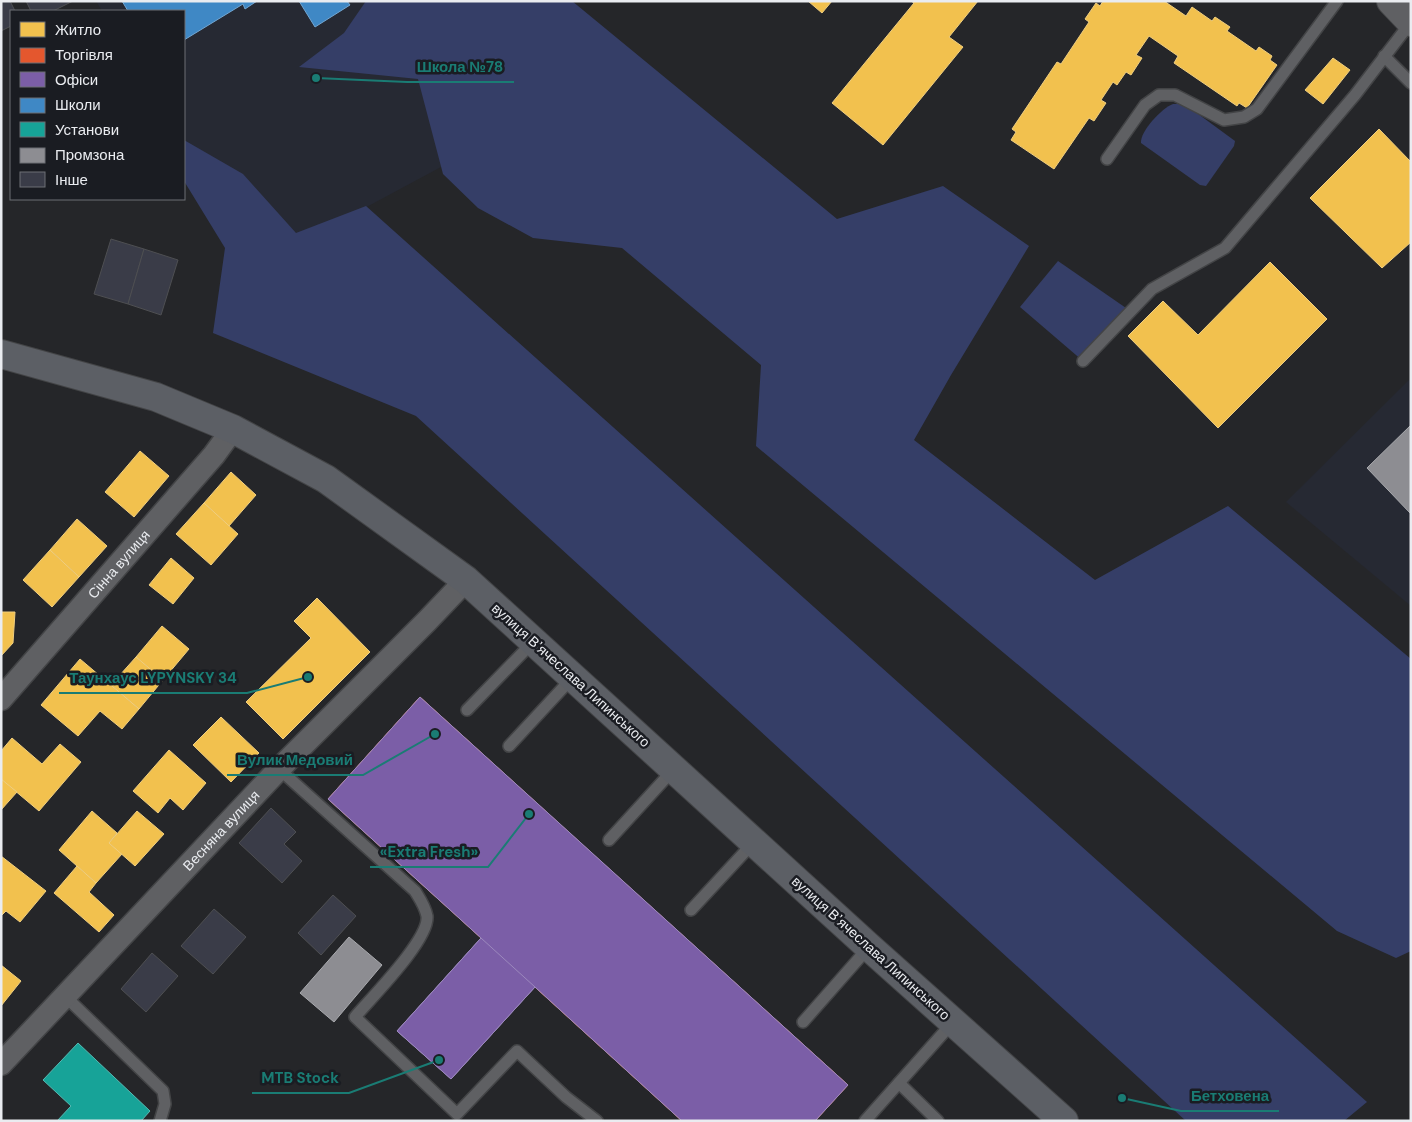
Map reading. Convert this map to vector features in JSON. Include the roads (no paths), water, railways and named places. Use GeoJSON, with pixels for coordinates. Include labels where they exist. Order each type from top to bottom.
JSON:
{"type":"FeatureCollection","features":[{"type":"Feature","properties":{"kind":"main road","name":"вулиця Вʼячеслава Липинського"},"geometry":{"type":"LineString","coordinates":[[1,354],[156,397],[233,429],[326,479],[466,580],[869,947],[1064,1121]]}},
{"type":"Feature","properties":{"kind":"street"},"geometry":{"type":"LineString","coordinates":[[1391,1],[1411,22]]}},
{"type":"Feature","properties":{"kind":"street","name":"Сінна вулиця"},"geometry":{"type":"LineString","coordinates":[[1,698],[214,455],[233,429]]}},
{"type":"Feature","properties":{"kind":"street","name":"Весняна вулиця"},"geometry":{"type":"LineString","coordinates":[[1,1064],[279,770],[394,642],[466,580]]}},
{"type":"Feature","properties":{"kind":"lane"},"geometry":{"type":"LineString","coordinates":[[1107,159],[1145,105],[1159,95],[1175,95],[1224,120],[1244,117],[1257,109],[1337,1]]}},
{"type":"Feature","properties":{"kind":"lane"},"geometry":{"type":"LineString","coordinates":[[1083,361],[1152,290],[1225,248],[1356,95],[1411,22]]}},
{"type":"Feature","properties":{"kind":"lane"},"geometry":{"type":"LineString","coordinates":[[1384,56],[1411,83]]}},
{"type":"Feature","properties":{"kind":"lane"},"geometry":{"type":"LineString","coordinates":[[467,710],[534,641]]}},
{"type":"Feature","properties":{"kind":"lane"},"geometry":{"type":"LineString","coordinates":[[509,746],[573,677]]}},
{"type":"Feature","properties":{"kind":"lane"},"geometry":{"type":"LineString","coordinates":[[609,840],[674,768]]}},
{"type":"Feature","properties":{"kind":"lane"},"geometry":{"type":"LineString","coordinates":[[279,770],[415,891],[427,917],[424,930],[417,945],[355,1017],[457,1114],[517,1052],[566,1097],[596,1121]]}},
{"type":"Feature","properties":{"kind":"lane"},"geometry":{"type":"LineString","coordinates":[[691,910],[754,842]]}},
{"type":"Feature","properties":{"kind":"lane"},"geometry":{"type":"LineString","coordinates":[[803,1022],[869,947]]}},
{"type":"Feature","properties":{"kind":"lane"},"geometry":{"type":"LineString","coordinates":[[66,997],[163,1090],[165,1104],[160,1121]]}},
{"type":"Feature","properties":{"kind":"lane"},"geometry":{"type":"LineString","coordinates":[[865,1121],[954,1022]]}},
{"type":"Feature","properties":{"kind":"lane"},"geometry":{"type":"LineString","coordinates":[[898,1083],[938,1121]]}},
{"type":"Feature","properties":{"kind":"place","name":"Школа №78"},"geometry":{"type":"Point","coordinates":[316,78]}},
{"type":"Feature","properties":{"kind":"place","name":"Таунхаус LYPYNSKY 34"},"geometry":{"type":"Point","coordinates":[308,677]}},
{"type":"Feature","properties":{"kind":"place","name":"Вулик Медовий"},"geometry":{"type":"Point","coordinates":[435,734]}},
{"type":"Feature","properties":{"kind":"place","name":"«Extra Fresh»"},"geometry":{"type":"Point","coordinates":[529,814]}},
{"type":"Feature","properties":{"kind":"place","name":"MTB Stock"},"geometry":{"type":"Point","coordinates":[439,1060]}},
{"type":"Feature","properties":{"kind":"place","name":"Бетховена"},"geometry":{"type":"Point","coordinates":[1122,1098]}}]}
